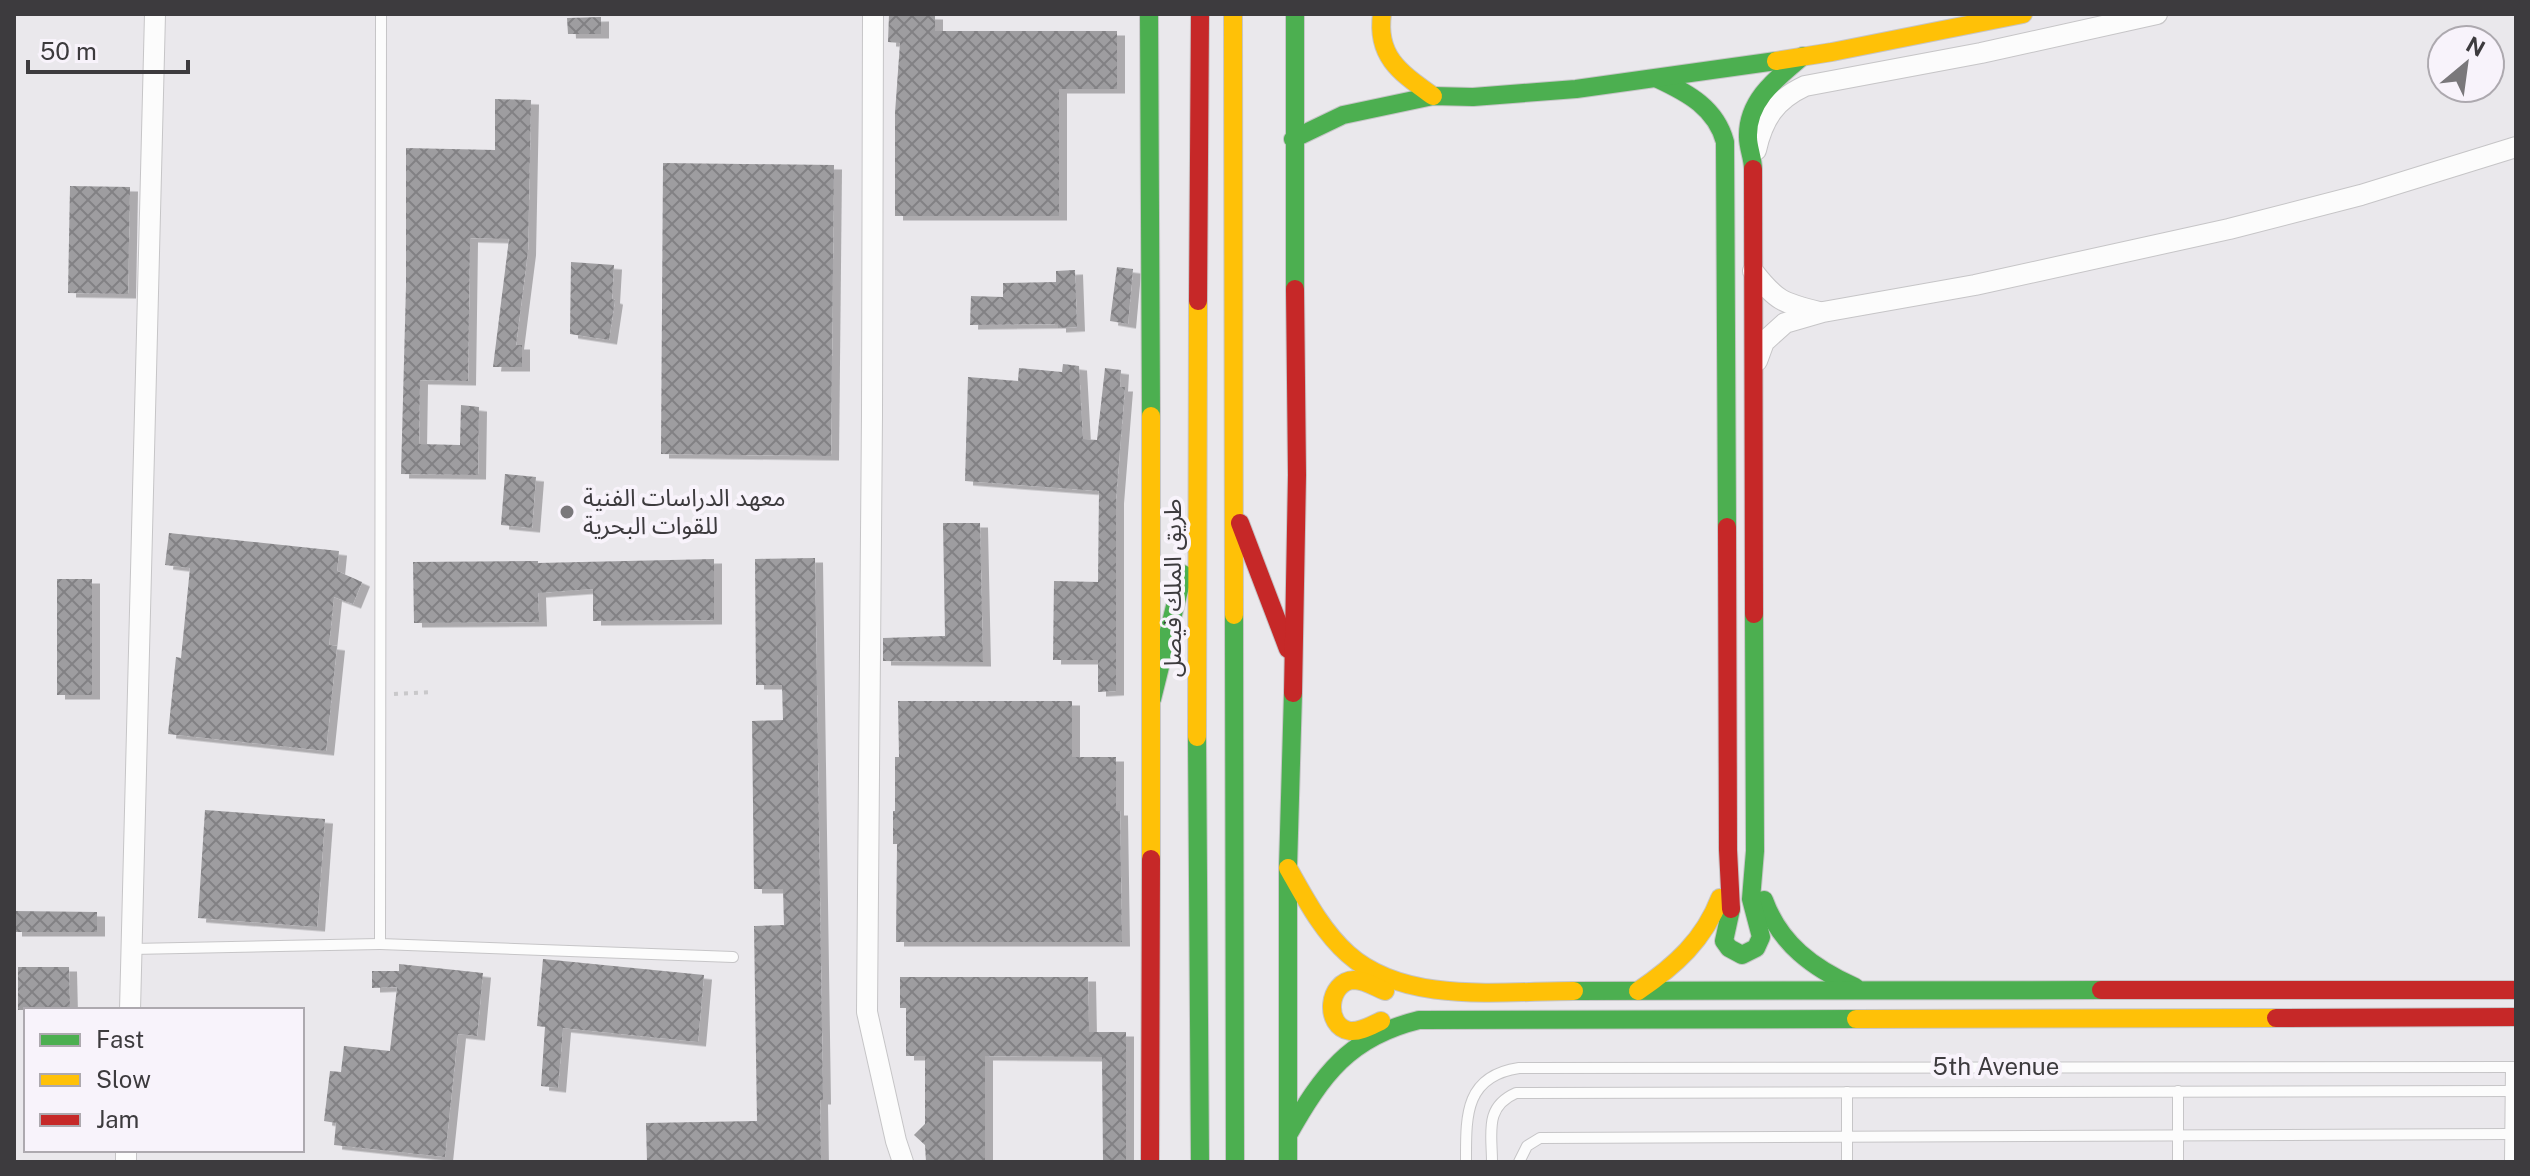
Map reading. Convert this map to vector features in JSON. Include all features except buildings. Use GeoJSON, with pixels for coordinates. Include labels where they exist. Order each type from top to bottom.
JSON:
{"type":"FeatureCollection","features":[{"type":"Feature","properties":{"kind":"main road"},"geometry":{"type":"LineString","coordinates":[[1149,14],[1152,699],[1150,1162]]}},
{"type":"Feature","properties":{"kind":"main road","name":"طريق الملك فيصل"},"geometry":{"type":"LineString","coordinates":[[1200,14],[1196,533],[1200,1162]]}},
{"type":"Feature","properties":{"kind":"main road"},"geometry":{"type":"LineString","coordinates":[[1233,14],[1235,1162]]}},
{"type":"Feature","properties":{"kind":"main road"},"geometry":{"type":"LineString","coordinates":[[1288,1162],[1288,868],[1297,475],[1293,139],[1295,14]]}},
{"type":"Feature","properties":{"kind":"main road"},"geometry":{"type":"LineString","coordinates":[[1382,14],[1379,37],[1388,57],[1407,78],[1433,96]]}},
{"type":"Feature","properties":{"kind":"main road"},"geometry":{"type":"LineString","coordinates":[[1293,139],[1343,115],[1433,96],[1473,97],[1658,79],[1803,56],[2023,14]]}},
{"type":"Feature","properties":{"kind":"main road"},"geometry":{"type":"LineString","coordinates":[[1658,79],[1697,100],[1712,116],[1723,135],[1726,193],[1728,850],[1732,905],[1724,941],[1729,948],[1742,955],[1754,950],[1761,940],[1752,894],[1755,851],[1753,162],[1747,135],[1750,115],[1757,99],[1803,56]]}},
{"type":"Feature","properties":{"kind":"main road"},"geometry":{"type":"LineString","coordinates":[[1234,506],[1294,664]]}},
{"type":"Feature","properties":{"kind":"main road"},"geometry":{"type":"LineString","coordinates":[[1152,699],[1196,533]]}},
{"type":"Feature","properties":{"kind":"main road"},"geometry":{"type":"LineString","coordinates":[[1638,991],[1683,958],[1707,930],[1722,892],[1728,850]]}},
{"type":"Feature","properties":{"kind":"main road"},"geometry":{"type":"LineString","coordinates":[[1755,851],[1768,916],[1781,935],[1818,969],[1863,991]]}},
{"type":"Feature","properties":{"kind":"main road"},"geometry":{"type":"LineString","coordinates":[[1288,868],[1323,928],[1351,959],[1392,981],[1413,988],[1441,991]]}},
{"type":"Feature","properties":{"kind":"main road"},"geometry":{"type":"LineString","coordinates":[[2516,990],[1441,991],[1400,995],[1360,980],[1349,980],[1335,991],[1331,1006],[1336,1020],[1350,1031],[1390,1017],[2516,1017]]}},
{"type":"Feature","properties":{"kind":"main road"},"geometry":{"type":"LineString","coordinates":[[1288,1135],[1308,1098],[1331,1068],[1353,1047],[1398,1025],[1441,1019]]}},
{"type":"Feature","properties":{"kind":"street"},"geometry":{"type":"LineString","coordinates":[[130,1008],[155,14]]}},
{"type":"Feature","properties":{"kind":"street"},"geometry":{"type":"LineString","coordinates":[[873,14],[867,1012],[903,1162]]}},
{"type":"Feature","properties":{"kind":"street"},"geometry":{"type":"LineString","coordinates":[[1753,162],[1761,127],[1787,94],[1805,86],[1981,53],[2157,14]]}},
{"type":"Feature","properties":{"kind":"street"},"geometry":{"type":"LineString","coordinates":[[1754,368],[1764,342],[1785,323],[1823,312],[1961,288],[2229,229],[2361,195],[2516,147]]}},
{"type":"Feature","properties":{"kind":"street"},"geometry":{"type":"LineString","coordinates":[[1753,271],[1773,295],[1786,304],[1823,312]]}},
{"type":"Feature","properties":{"kind":"lane"},"geometry":{"type":"LineString","coordinates":[[380,944],[381,14]]}},
{"type":"Feature","properties":{"kind":"lane"},"geometry":{"type":"LineString","coordinates":[[132,949],[380,944],[733,957]]}},
{"type":"Feature","properties":{"kind":"lane"},"geometry":{"type":"LineString","coordinates":[[2510,1162],[2514,1067]]}},
{"type":"Feature","properties":{"kind":"lane","name":"5th Avenue"},"geometry":{"type":"LineString","coordinates":[[1466,1162],[1466,1119],[1473,1098],[1487,1078],[1503,1070],[1519,1068],[2514,1067]]}},
{"type":"Feature","properties":{"kind":"lane"},"geometry":{"type":"LineString","coordinates":[[2178,1091],[2178,1162]]}},
{"type":"Feature","properties":{"kind":"lane","name":"5th Avenue"},"geometry":{"type":"LineString","coordinates":[[1492,1162],[1492,1116],[1506,1097],[1529,1092],[2513,1091]]}},
{"type":"Feature","properties":{"kind":"lane"},"geometry":{"type":"LineString","coordinates":[[1847,1092],[1847,1162]]}},
{"type":"Feature","properties":{"kind":"lane"},"geometry":{"type":"LineString","coordinates":[[1519,1162],[1527,1146],[1540,1138],[2510,1134]]}},
{"type":"Feature","properties":{"kind":"path"},"geometry":{"type":"LineString","coordinates":[[380,694],[431,692]]}},
{"type":"Feature","properties":{"kind":"traffic: fast"},"geometry":{"type":"LineString","coordinates":[[1149,14],[1151,416]]}},
{"type":"Feature","properties":{"kind":"traffic: fast"},"geometry":{"type":"LineString","coordinates":[[1295,14],[1295,289]]}},
{"type":"Feature","properties":{"kind":"traffic: fast"},"geometry":{"type":"LineString","coordinates":[[1753,169],[1748,137],[1753,112],[1765,91],[1803,56]]}},
{"type":"Feature","properties":{"kind":"traffic: fast"},"geometry":{"type":"LineString","coordinates":[[1293,139],[1343,115],[1433,96],[1473,97],[1576,89],[1776,61]]}},
{"type":"Feature","properties":{"kind":"traffic: fast"},"geometry":{"type":"LineString","coordinates":[[1658,79],[1690,96],[1708,111],[1725,142],[1727,527]]}},
{"type":"Feature","properties":{"kind":"traffic: fast"},"geometry":{"type":"LineString","coordinates":[[1152,699],[1183,574]]}},
{"type":"Feature","properties":{"kind":"traffic: fast"},"geometry":{"type":"LineString","coordinates":[[1731,909],[1724,941],[1729,948],[1742,955],[1756,948],[1761,937],[1751,899],[1755,851],[1754,614]]}},
{"type":"Feature","properties":{"kind":"traffic: fast"},"geometry":{"type":"LineString","coordinates":[[1234,615],[1235,1162]]}},
{"type":"Feature","properties":{"kind":"traffic: fast"},"geometry":{"type":"LineString","coordinates":[[1288,1162],[1288,868],[1293,693]]}},
{"type":"Feature","properties":{"kind":"traffic: fast"},"geometry":{"type":"LineString","coordinates":[[1197,737],[1200,1162]]}},
{"type":"Feature","properties":{"kind":"traffic: fast"},"geometry":{"type":"LineString","coordinates":[[1764,900],[1779,929],[1800,953],[1825,972],[1855,987]]}},
{"type":"Feature","properties":{"kind":"traffic: fast"},"geometry":{"type":"LineString","coordinates":[[1574,991],[2101,990]]}},
{"type":"Feature","properties":{"kind":"traffic: fast"},"geometry":{"type":"LineString","coordinates":[[1288,1135],[1313,1094],[1340,1061],[1374,1037],[1419,1020],[1856,1019]]}},
{"type":"Feature","properties":{"kind":"traffic: slow"},"geometry":{"type":"LineString","coordinates":[[1233,14],[1234,615]]}},
{"type":"Feature","properties":{"kind":"traffic: slow"},"geometry":{"type":"LineString","coordinates":[[1382,14],[1381,29],[1387,53],[1401,71],[1433,96]]}},
{"type":"Feature","properties":{"kind":"traffic: slow"},"geometry":{"type":"LineString","coordinates":[[1776,61],[2023,14]]}},
{"type":"Feature","properties":{"kind":"traffic: slow"},"geometry":{"type":"LineString","coordinates":[[1197,737],[1198,301]]}},
{"type":"Feature","properties":{"kind":"traffic: slow"},"geometry":{"type":"LineString","coordinates":[[1151,416],[1151,859]]}},
{"type":"Feature","properties":{"kind":"traffic: slow"},"geometry":{"type":"LineString","coordinates":[[1288,868],[1330,935],[1348,954],[1371,970],[1397,981],[1455,992],[1574,991]]}},
{"type":"Feature","properties":{"kind":"traffic: slow"},"geometry":{"type":"LineString","coordinates":[[1638,991],[1687,951],[1706,927],[1720,898]]}},
{"type":"Feature","properties":{"kind":"traffic: slow"},"geometry":{"type":"LineString","coordinates":[[1381,1021],[1350,1031],[1336,1021],[1332,1004],[1334,995],[1345,982],[1366,982],[1385,991]]}},
{"type":"Feature","properties":{"kind":"traffic: slow"},"geometry":{"type":"LineString","coordinates":[[1856,1019],[2276,1018]]}},
{"type":"Feature","properties":{"kind":"traffic: jam"},"geometry":{"type":"LineString","coordinates":[[1198,301],[1200,14]]}},
{"type":"Feature","properties":{"kind":"traffic: jam"},"geometry":{"type":"LineString","coordinates":[[1753,169],[1754,614]]}},
{"type":"Feature","properties":{"kind":"traffic: jam"},"geometry":{"type":"LineString","coordinates":[[1293,693],[1297,475],[1295,289]]}},
{"type":"Feature","properties":{"kind":"traffic: jam"},"geometry":{"type":"LineString","coordinates":[[1240,523],[1288,649]]}},
{"type":"Feature","properties":{"kind":"traffic: jam"},"geometry":{"type":"LineString","coordinates":[[1727,527],[1731,909]]}},
{"type":"Feature","properties":{"kind":"traffic: jam"},"geometry":{"type":"LineString","coordinates":[[1150,1162],[1151,859]]}},
{"type":"Feature","properties":{"kind":"traffic: jam"},"geometry":{"type":"LineString","coordinates":[[2101,990],[2516,990]]}},
{"type":"Feature","properties":{"kind":"traffic: jam"},"geometry":{"type":"LineString","coordinates":[[2276,1018],[2516,1017]]}},
{"type":"Feature","properties":{"kind":"place","name":"معهد الدراسات الفنية للقوات البحرية"},"geometry":{"type":"Point","coordinates":[567,512]}}]}
